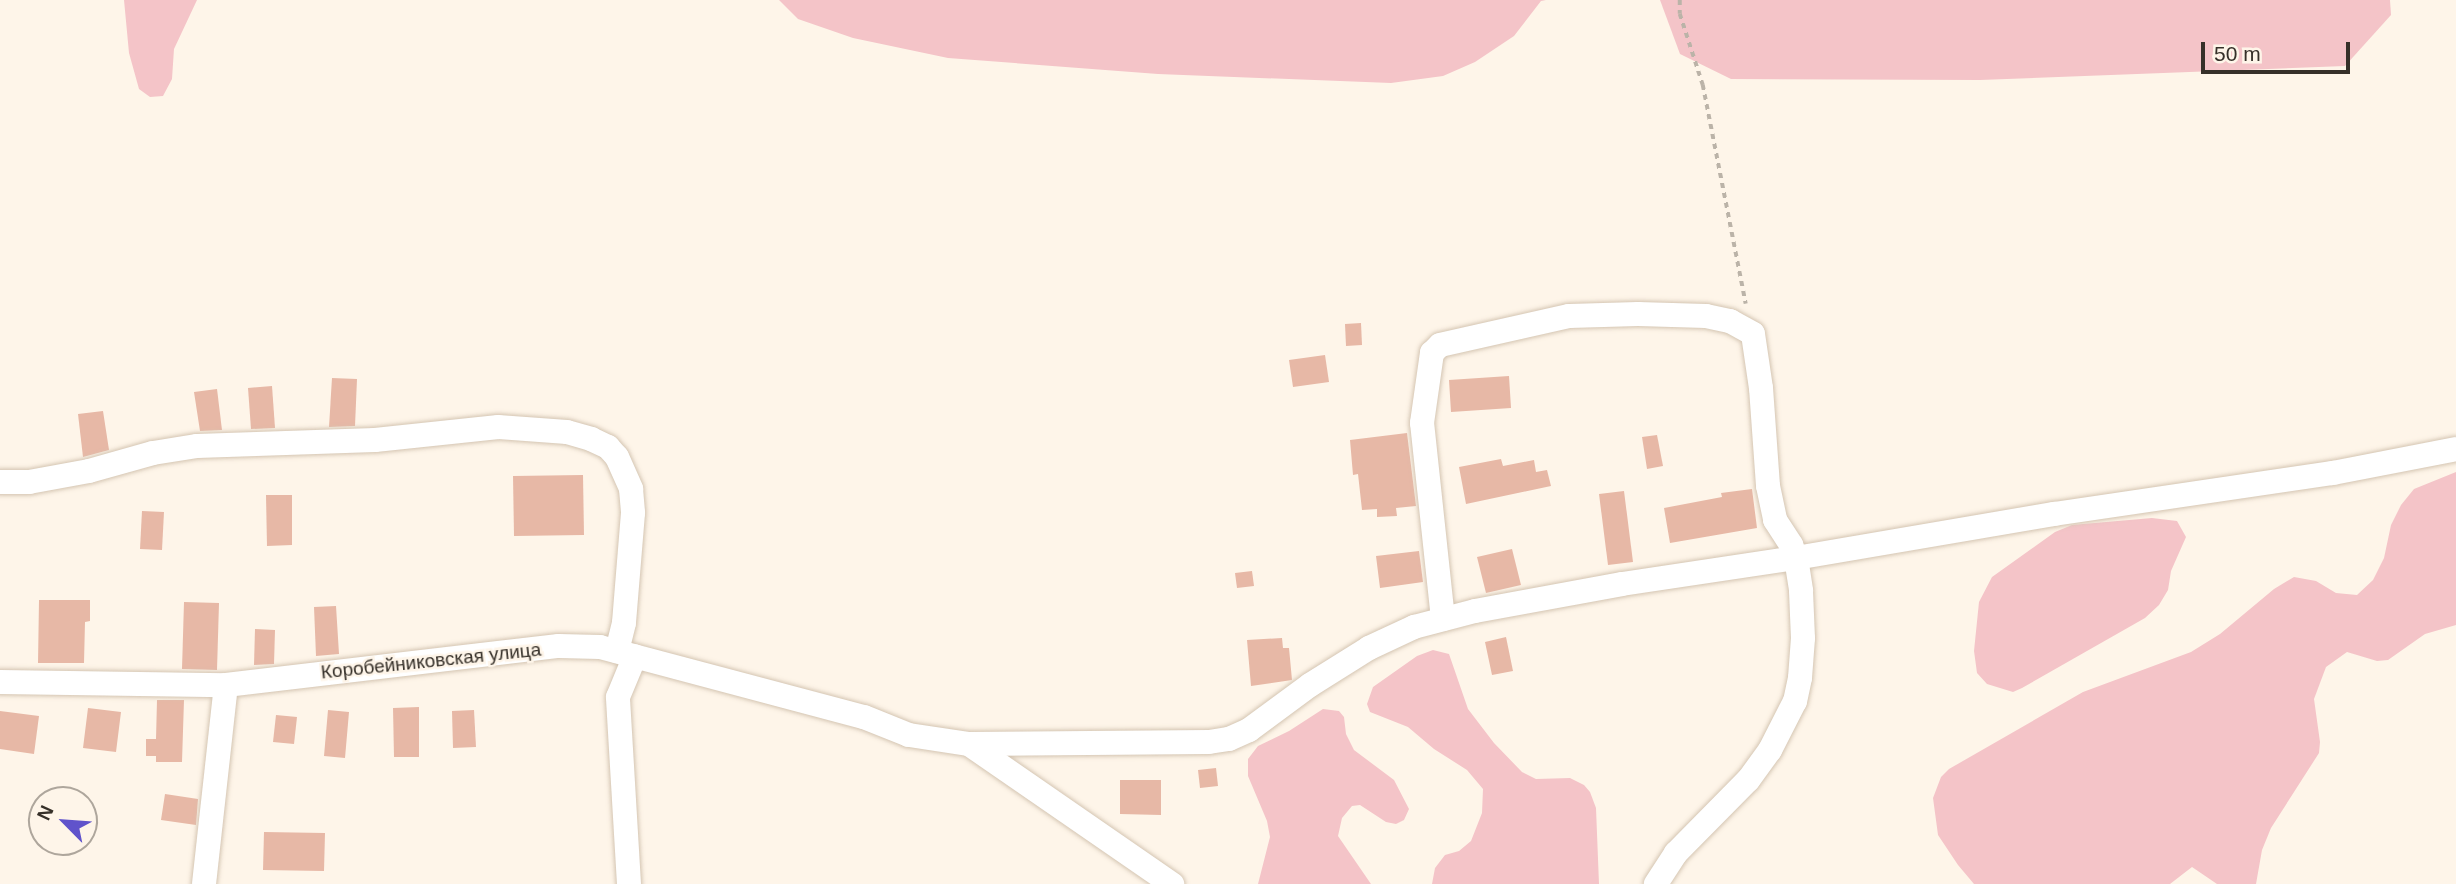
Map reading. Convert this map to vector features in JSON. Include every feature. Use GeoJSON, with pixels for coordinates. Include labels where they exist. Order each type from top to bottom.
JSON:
{"type":"FeatureCollection","features":[{"type":"Feature","properties":{"kind":"street"},"geometry":{"type":"LineString","coordinates":[[1443,620],[1422,423],[1426,379],[1432,353],[1440,345],[1569,316],[1706,316],[1730,321],[1752,334],[1775,520],[1796,558],[1804,638],[1800,678],[1795,701],[1770,750],[1748,780],[1676,853],[1656,884]]}},
{"type":"Feature","properties":{"kind":"street"},"geometry":{"type":"LineString","coordinates":[[0,482],[29,482],[89,471],[153,453],[197,446],[375,440],[498,427],[567,432],[608,447],[617,457],[631,489],[633,513],[624,623],[626,653],[618,697],[629,884]]}},
{"type":"Feature","properties":{"kind":"street","name":"Коробейниковская улица"},"geometry":{"type":"LineString","coordinates":[[0,682],[226,685],[559,646],[600,647],[864,717],[909,735],[969,744],[1088,745],[1229,739],[1266,720],[1310,685],[1369,648],[1414,627],[1443,620],[1622,584],[1796,558],[2054,514],[2333,473],[2456,449]]}},
{"type":"Feature","properties":{"kind":"street"},"geometry":{"type":"LineString","coordinates":[[204,884],[226,685]]}},
{"type":"Feature","properties":{"kind":"street"},"geometry":{"type":"LineString","coordinates":[[969,744],[1172,884]]}},
{"type":"Feature","properties":{"kind":"path"},"geometry":{"type":"LineString","coordinates":[[1680,0],[1680,14],[1703,85],[1752,334]]}},
{"type":"Feature","properties":{"kind":"shaded area"},"geometry":{"type":"Polygon","coordinates":[[[124,0],[197,0],[174,49],[172,79],[163,96],[150,97],[139,89],[129,53],[124,0]]]}},
{"type":"Feature","properties":{"kind":"shaded area"},"geometry":{"type":"Polygon","coordinates":[[[779,0],[1546,0],[1541,1],[1514,36],[1475,62],[1443,76],[1391,83],[1158,74],[948,58],[853,38],[798,19],[779,0]]]}},
{"type":"Feature","properties":{"kind":"shaded area"},"geometry":{"type":"Polygon","coordinates":[[[1660,0],[2390,0],[2391,15],[2345,66],[1980,80],[1731,79],[1680,54],[1660,0]]]}},
{"type":"Feature","properties":{"kind":"shaded area"},"geometry":{"type":"Polygon","coordinates":[[[2456,472],[2456,625],[2425,634],[2388,660],[2377,661],[2347,652],[2326,667],[2314,699],[2319,753],[2271,828],[2262,850],[2256,884],[2217,884],[2192,867],[2170,884],[1974,884],[1958,865],[1938,835],[1933,798],[1941,777],[1949,769],[2083,692],[2191,652],[2220,634],[2274,589],[2294,577],[2316,581],[2336,593],[2357,595],[2373,580],[2384,558],[2391,525],[2401,505],[2414,489],[2456,472]]]}},
{"type":"Feature","properties":{"kind":"shaded area"},"geometry":{"type":"Polygon","coordinates":[[[2152,518],[2177,521],[2186,537],[2171,571],[2168,590],[2159,605],[2145,618],[2022,688],[2013,692],[1987,684],[1977,673],[1974,651],[1979,602],[1992,577],[2055,532],[2072,525],[2152,518]]]}},
{"type":"Feature","properties":{"kind":"shaded area"},"geometry":{"type":"Polygon","coordinates":[[[1433,650],[1449,654],[1468,709],[1494,743],[1522,772],[1536,779],[1570,778],[1584,785],[1590,792],[1596,808],[1599,884],[1432,884],[1435,868],[1445,855],[1459,851],[1471,841],[1482,813],[1483,789],[1467,770],[1434,749],[1408,727],[1370,712],[1367,704],[1373,687],[1417,656],[1433,650]]]}},
{"type":"Feature","properties":{"kind":"shaded area"},"geometry":{"type":"Polygon","coordinates":[[[1323,709],[1339,711],[1344,717],[1346,734],[1354,750],[1394,780],[1409,809],[1404,820],[1396,824],[1386,822],[1360,805],[1352,806],[1342,818],[1338,836],[1371,884],[1258,884],[1270,837],[1267,821],[1248,776],[1248,759],[1258,746],[1289,731],[1323,709]]]}},
{"type":"Feature","properties":{"kind":"building"},"geometry":{"type":"Polygon","coordinates":[[[1361,323],[1362,345],[1346,346],[1345,324],[1361,323]]]}},
{"type":"Feature","properties":{"kind":"building"},"geometry":{"type":"Polygon","coordinates":[[[1325,355],[1329,382],[1293,387],[1289,360],[1325,355]]]}},
{"type":"Feature","properties":{"kind":"building"},"geometry":{"type":"Polygon","coordinates":[[[1509,376],[1511,408],[1451,412],[1449,380],[1509,376]]]}},
{"type":"Feature","properties":{"kind":"building"},"geometry":{"type":"Polygon","coordinates":[[[332,378],[357,379],[355,426],[329,427],[332,378]]]}},
{"type":"Feature","properties":{"kind":"building"},"geometry":{"type":"Polygon","coordinates":[[[272,386],[275,428],[251,429],[248,388],[272,386]]]}},
{"type":"Feature","properties":{"kind":"building"},"geometry":{"type":"Polygon","coordinates":[[[217,389],[222,430],[200,431],[194,392],[217,389]]]}},
{"type":"Feature","properties":{"kind":"building"},"geometry":{"type":"Polygon","coordinates":[[[103,411],[109,450],[83,457],[78,414],[103,411]]]}},
{"type":"Feature","properties":{"kind":"building"},"geometry":{"type":"Polygon","coordinates":[[[1407,433],[1416,506],[1396,508],[1397,516],[1377,517],[1377,509],[1362,510],[1358,474],[1353,475],[1350,440],[1407,433]]]}},
{"type":"Feature","properties":{"kind":"building"},"geometry":{"type":"Polygon","coordinates":[[[1657,435],[1663,466],[1647,469],[1642,437],[1657,435]]]}},
{"type":"Feature","properties":{"kind":"building"},"geometry":{"type":"Polygon","coordinates":[[[1501,459],[1503,466],[1534,460],[1536,472],[1547,470],[1551,486],[1466,504],[1459,467],[1501,459]]]}},
{"type":"Feature","properties":{"kind":"building"},"geometry":{"type":"Polygon","coordinates":[[[583,475],[584,535],[514,536],[513,476],[583,475]]]}},
{"type":"Feature","properties":{"kind":"building"},"geometry":{"type":"Polygon","coordinates":[[[1752,489],[1757,528],[1670,543],[1664,508],[1722,497],[1721,493],[1752,489]]]}},
{"type":"Feature","properties":{"kind":"building"},"geometry":{"type":"Polygon","coordinates":[[[1624,491],[1633,562],[1608,565],[1599,494],[1624,491]]]}},
{"type":"Feature","properties":{"kind":"building"},"geometry":{"type":"Polygon","coordinates":[[[266,495],[292,495],[292,545],[267,546],[266,495]]]}},
{"type":"Feature","properties":{"kind":"building"},"geometry":{"type":"Polygon","coordinates":[[[142,511],[164,512],[162,550],[140,549],[142,511]]]}},
{"type":"Feature","properties":{"kind":"building"},"geometry":{"type":"Polygon","coordinates":[[[1512,549],[1521,585],[1486,593],[1477,557],[1512,549]]]}},
{"type":"Feature","properties":{"kind":"building"},"geometry":{"type":"Polygon","coordinates":[[[1419,551],[1423,582],[1380,588],[1376,556],[1419,551]]]}},
{"type":"Feature","properties":{"kind":"building"},"geometry":{"type":"Polygon","coordinates":[[[1252,571],[1254,586],[1237,588],[1235,573],[1252,571]]]}},
{"type":"Feature","properties":{"kind":"building"},"geometry":{"type":"Polygon","coordinates":[[[39,600],[90,600],[90,621],[85,622],[84,663],[38,663],[39,600]]]}},
{"type":"Feature","properties":{"kind":"building"},"geometry":{"type":"Polygon","coordinates":[[[184,602],[219,603],[217,670],[182,669],[184,602]]]}},
{"type":"Feature","properties":{"kind":"building"},"geometry":{"type":"Polygon","coordinates":[[[336,606],[339,654],[316,656],[314,607],[336,606]]]}},
{"type":"Feature","properties":{"kind":"building"},"geometry":{"type":"Polygon","coordinates":[[[255,629],[275,630],[274,664],[254,665],[255,629]]]}},
{"type":"Feature","properties":{"kind":"building"},"geometry":{"type":"Polygon","coordinates":[[[1506,637],[1513,671],[1492,675],[1485,642],[1506,637]]]}},
{"type":"Feature","properties":{"kind":"building"},"geometry":{"type":"Polygon","coordinates":[[[1282,638],[1283,648],[1289,648],[1292,680],[1251,686],[1247,640],[1282,638]]]}},
{"type":"Feature","properties":{"kind":"building"},"geometry":{"type":"Polygon","coordinates":[[[157,700],[184,700],[182,762],[156,762],[156,756],[146,756],[146,739],[156,739],[157,700]]]}},
{"type":"Feature","properties":{"kind":"building"},"geometry":{"type":"Polygon","coordinates":[[[419,707],[419,757],[394,757],[393,708],[419,707]]]}},
{"type":"Feature","properties":{"kind":"building"},"geometry":{"type":"Polygon","coordinates":[[[88,708],[121,712],[116,752],[83,748],[88,708]]]}},
{"type":"Feature","properties":{"kind":"building"},"geometry":{"type":"Polygon","coordinates":[[[328,710],[349,712],[345,758],[324,756],[328,710]]]}},
{"type":"Feature","properties":{"kind":"building"},"geometry":{"type":"Polygon","coordinates":[[[474,710],[476,747],[453,748],[452,711],[474,710]]]}},
{"type":"Feature","properties":{"kind":"building"},"geometry":{"type":"Polygon","coordinates":[[[0,711],[39,716],[34,754],[0,749],[0,711]]]}},
{"type":"Feature","properties":{"kind":"building"},"geometry":{"type":"Polygon","coordinates":[[[276,715],[297,717],[294,744],[273,742],[276,715]]]}},
{"type":"Feature","properties":{"kind":"building"},"geometry":{"type":"Polygon","coordinates":[[[1216,768],[1218,786],[1200,788],[1198,770],[1216,768]]]}},
{"type":"Feature","properties":{"kind":"building"},"geometry":{"type":"Polygon","coordinates":[[[1120,780],[1161,780],[1161,815],[1120,814],[1120,780]]]}},
{"type":"Feature","properties":{"kind":"building"},"geometry":{"type":"Polygon","coordinates":[[[165,794],[198,799],[196,825],[161,820],[165,794]]]}},
{"type":"Feature","properties":{"kind":"building"},"geometry":{"type":"Polygon","coordinates":[[[264,832],[325,833],[324,871],[263,870],[264,832]]]}}]}
